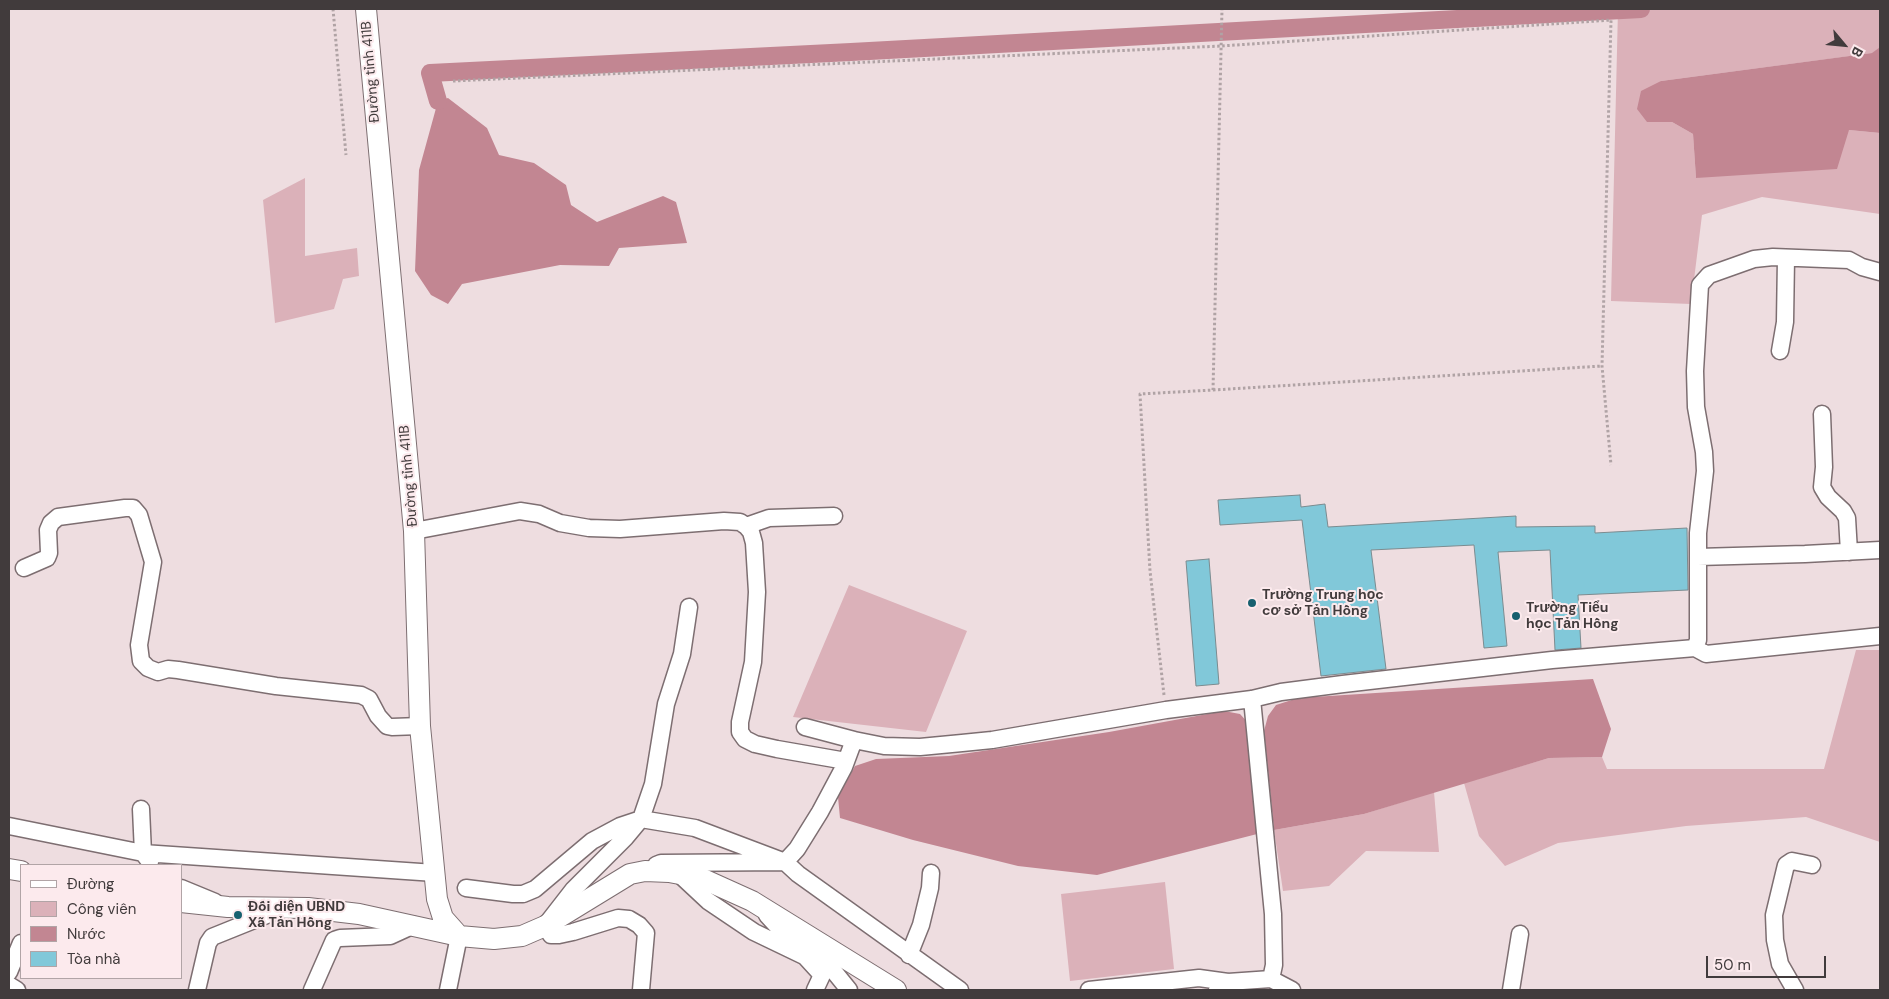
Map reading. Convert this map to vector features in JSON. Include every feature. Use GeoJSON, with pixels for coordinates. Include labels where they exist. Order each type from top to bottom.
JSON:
{"type":"FeatureCollection","features":[{"type":"Feature","properties":{"kind":"main road","name":"Đường tỉnh 411B"},"geometry":{"type":"LineString","coordinates":[[366,9],[414,531],[420,726],[437,899],[443,918],[459,936]]}},
{"type":"Feature","properties":{"kind":"main road"},"geometry":{"type":"LineString","coordinates":[[182,902],[228,907],[308,908],[360,914],[459,936],[494,939],[522,936],[545,926],[630,874],[645,871],[678,874],[701,878],[759,906],[891,988]]}},
{"type":"Feature","properties":{"kind":"street"},"geometry":{"type":"LineString","coordinates":[[1780,351],[1785,322],[1786,258]]}},
{"type":"Feature","properties":{"kind":"street"},"geometry":{"type":"LineString","coordinates":[[1695,648],[1698,640],[1698,534],[1704,471],[1704,452],[1696,407],[1695,379],[1700,287],[1709,275],[1754,259],[1849,260],[1862,267],[1880,272]]}},
{"type":"Feature","properties":{"kind":"street"},"geometry":{"type":"LineString","coordinates":[[1822,414],[1824,467],[1822,487],[1828,496],[1843,510],[1846,518],[1849,552]]}},
{"type":"Feature","properties":{"kind":"street"},"geometry":{"type":"LineString","coordinates":[[24,568],[49,556],[48,530],[58,517],[133,508],[139,514],[148,549],[153,559],[153,569],[139,645],[141,661],[148,668],[158,672],[168,669],[178,670],[276,686],[361,695],[369,699],[378,716],[387,726],[420,726]]}},
{"type":"Feature","properties":{"kind":"street"},"geometry":{"type":"LineString","coordinates":[[414,531],[520,511],[539,514],[560,523],[589,528],[620,529],[724,521],[740,522],[751,532],[754,543],[757,592],[753,662],[740,722],[740,732],[754,744],[846,760]]}},
{"type":"Feature","properties":{"kind":"street"},"geometry":{"type":"LineString","coordinates":[[746,526],[769,518],[834,516]]}},
{"type":"Feature","properties":{"kind":"street"},"geometry":{"type":"LineString","coordinates":[[1698,557],[1880,550]]}},
{"type":"Feature","properties":{"kind":"street"},"geometry":{"type":"LineString","coordinates":[[641,990],[646,933],[635,922],[618,918],[559,935],[551,935],[545,926],[567,896],[626,837],[641,819],[653,784],[666,704],[682,654],[689,607]]}},
{"type":"Feature","properties":{"kind":"street"},"geometry":{"type":"LineString","coordinates":[[805,728],[884,746],[939,746],[992,740],[1166,710],[1352,683],[1552,660],[1695,648],[1706,654],[1880,636]]}},
{"type":"Feature","properties":{"kind":"street"},"geometry":{"type":"LineString","coordinates":[[1252,699],[1273,914],[1275,950],[1271,979]]}},
{"type":"Feature","properties":{"kind":"street"},"geometry":{"type":"LineString","coordinates":[[645,871],[661,863],[785,862],[797,849],[820,812],[854,740]]}},
{"type":"Feature","properties":{"kind":"street"},"geometry":{"type":"LineString","coordinates":[[141,810],[148,859]]}},
{"type":"Feature","properties":{"kind":"street"},"geometry":{"type":"LineString","coordinates":[[466,888],[523,894],[535,889],[592,841],[620,826],[641,819],[695,828],[785,862],[798,874],[910,956],[960,990]]}},
{"type":"Feature","properties":{"kind":"street"},"geometry":{"type":"LineString","coordinates":[[9,826],[148,859],[435,873]]}},
{"type":"Feature","properties":{"kind":"street"},"geometry":{"type":"LineString","coordinates":[[1795,990],[1780,964],[1774,916],[1786,865],[1795,861],[1812,865]]}},
{"type":"Feature","properties":{"kind":"street"},"geometry":{"type":"LineString","coordinates":[[910,956],[921,925],[930,888],[931,873]]}},
{"type":"Feature","properties":{"kind":"street"},"geometry":{"type":"LineString","coordinates":[[678,874],[708,901],[754,932],[806,957]]}},
{"type":"Feature","properties":{"kind":"street"},"geometry":{"type":"LineString","coordinates":[[182,888],[228,907]]}},
{"type":"Feature","properties":{"kind":"street"},"geometry":{"type":"LineString","coordinates":[[759,906],[822,975],[814,990]]}},
{"type":"Feature","properties":{"kind":"street"},"geometry":{"type":"LineString","coordinates":[[197,990],[209,940],[283,908]]}},
{"type":"Feature","properties":{"kind":"street"},"geometry":{"type":"LineString","coordinates":[[312,990],[334,940],[340,938],[390,936],[414,925]]}},
{"type":"Feature","properties":{"kind":"street"},"geometry":{"type":"LineString","coordinates":[[803,932],[849,990]]}},
{"type":"Feature","properties":{"kind":"street"},"geometry":{"type":"LineString","coordinates":[[1511,990],[1520,934]]}},
{"type":"Feature","properties":{"kind":"street"},"geometry":{"type":"LineString","coordinates":[[448,990],[459,936]]}},
{"type":"Feature","properties":{"kind":"street"},"geometry":{"type":"LineString","coordinates":[[9,972],[20,945]]}},
{"type":"Feature","properties":{"kind":"street"},"geometry":{"type":"LineString","coordinates":[[1089,990],[1199,978],[1223,986],[1271,979],[1292,990]]}},
{"type":"Feature","properties":{"kind":"street"},"geometry":{"type":"LineString","coordinates":[[9,984],[17,990]]}},
{"type":"Feature","properties":{"kind":"path"},"geometry":{"type":"LineString","coordinates":[[333,9],[346,155]]}},
{"type":"Feature","properties":{"kind":"path"},"geometry":{"type":"LineString","coordinates":[[1213,390],[1222,9]]}},
{"type":"Feature","properties":{"kind":"path"},"geometry":{"type":"LineString","coordinates":[[453,81],[1221,46],[1611,20],[1602,366],[1611,465]]}},
{"type":"Feature","properties":{"kind":"path"},"geometry":{"type":"LineString","coordinates":[[1166,710],[1150,571],[1140,394],[1602,366]]}},
{"type":"Feature","properties":{"kind":"green space"},"geometry":{"type":"Polygon","coordinates":[[[1618,9],[1880,9],[1880,47],[1873,53],[1661,81],[1647,122],[1672,122],[1693,134],[1696,178],[1849,130],[1880,133],[1880,214],[1762,197],[1702,215],[1691,304],[1611,301],[1618,9]]]}},
{"type":"Feature","properties":{"kind":"green space"},"geometry":{"type":"Polygon","coordinates":[[[305,178],[305,256],[357,248],[359,276],[343,279],[334,309],[275,323],[263,200],[305,178]]]}},
{"type":"Feature","properties":{"kind":"green space"},"geometry":{"type":"Polygon","coordinates":[[[849,585],[967,631],[926,732],[793,717],[849,585]]]}},
{"type":"Feature","properties":{"kind":"green space"},"geometry":{"type":"Polygon","coordinates":[[[1856,650],[1880,650],[1880,842],[1806,817],[1686,826],[1558,843],[1505,866],[1479,836],[1464,783],[1549,758],[1602,757],[1607,769],[1824,769],[1856,650]]]}},
{"type":"Feature","properties":{"kind":"green space"},"geometry":{"type":"Polygon","coordinates":[[[1434,792],[1439,852],[1366,851],[1329,886],[1283,891],[1274,830],[1364,814],[1434,792]]]}},
{"type":"Feature","properties":{"kind":"green space"},"geometry":{"type":"Polygon","coordinates":[[[1165,882],[1174,969],[1070,981],[1061,894],[1165,882]]]}},
{"type":"Feature","properties":{"kind":"water"},"geometry":{"type":"Polygon","coordinates":[[[1880,47],[1880,133],[1849,130],[1837,169],[1696,178],[1693,134],[1672,122],[1647,122],[1637,109],[1641,91],[1661,81],[1872,53],[1880,47]]]}},
{"type":"Feature","properties":{"kind":"water"},"geometry":{"type":"Polygon","coordinates":[[[448,98],[487,128],[499,155],[534,163],[566,185],[571,205],[597,222],[663,196],[676,202],[687,243],[619,248],[609,266],[560,265],[462,284],[448,304],[431,295],[415,271],[419,170],[438,101],[448,98]]]}},
{"type":"Feature","properties":{"kind":"water"},"geometry":{"type":"Polygon","coordinates":[[[1593,679],[1611,729],[1602,757],[1549,758],[1364,814],[1274,830],[1264,731],[1268,716],[1276,705],[1298,698],[1593,679]]]}},
{"type":"Feature","properties":{"kind":"water"},"geometry":{"type":"Polygon","coordinates":[[[1224,711],[1240,714],[1250,725],[1261,833],[1097,875],[1018,866],[913,840],[840,818],[838,797],[855,766],[876,759],[949,756],[1109,732],[1224,711]]]}},
{"type":"Feature","properties":{"kind":"building"},"geometry":{"type":"Polygon","coordinates":[[[1300,495],[1301,507],[1325,504],[1328,527],[1516,516],[1516,527],[1595,526],[1595,533],[1687,528],[1688,590],[1578,595],[1581,648],[1555,650],[1550,550],[1498,552],[1507,646],[1484,648],[1474,545],[1371,550],[1386,669],[1321,676],[1302,520],[1220,525],[1218,500],[1300,495]]]}},
{"type":"Feature","properties":{"kind":"building"},"geometry":{"type":"Polygon","coordinates":[[[1209,559],[1219,684],[1196,686],[1186,561],[1209,559]]]}},
{"type":"Feature","properties":{"kind":"waterway"},"geometry":{"type":"LineString","coordinates":[[438,101],[430,73],[1641,9]]}},
{"type":"Feature","properties":{"kind":"place","name":"Trường Trung học cơ sở Tản Hồng"},"geometry":{"type":"Point","coordinates":[1252,603]}},
{"type":"Feature","properties":{"kind":"place","name":"Trường Tiểu học Tản Hồng"},"geometry":{"type":"Point","coordinates":[1516,616]}},
{"type":"Feature","properties":{"kind":"place","name":"Đối diện UBND Xã Tản Hồng"},"geometry":{"type":"Point","coordinates":[238,915]}}]}
